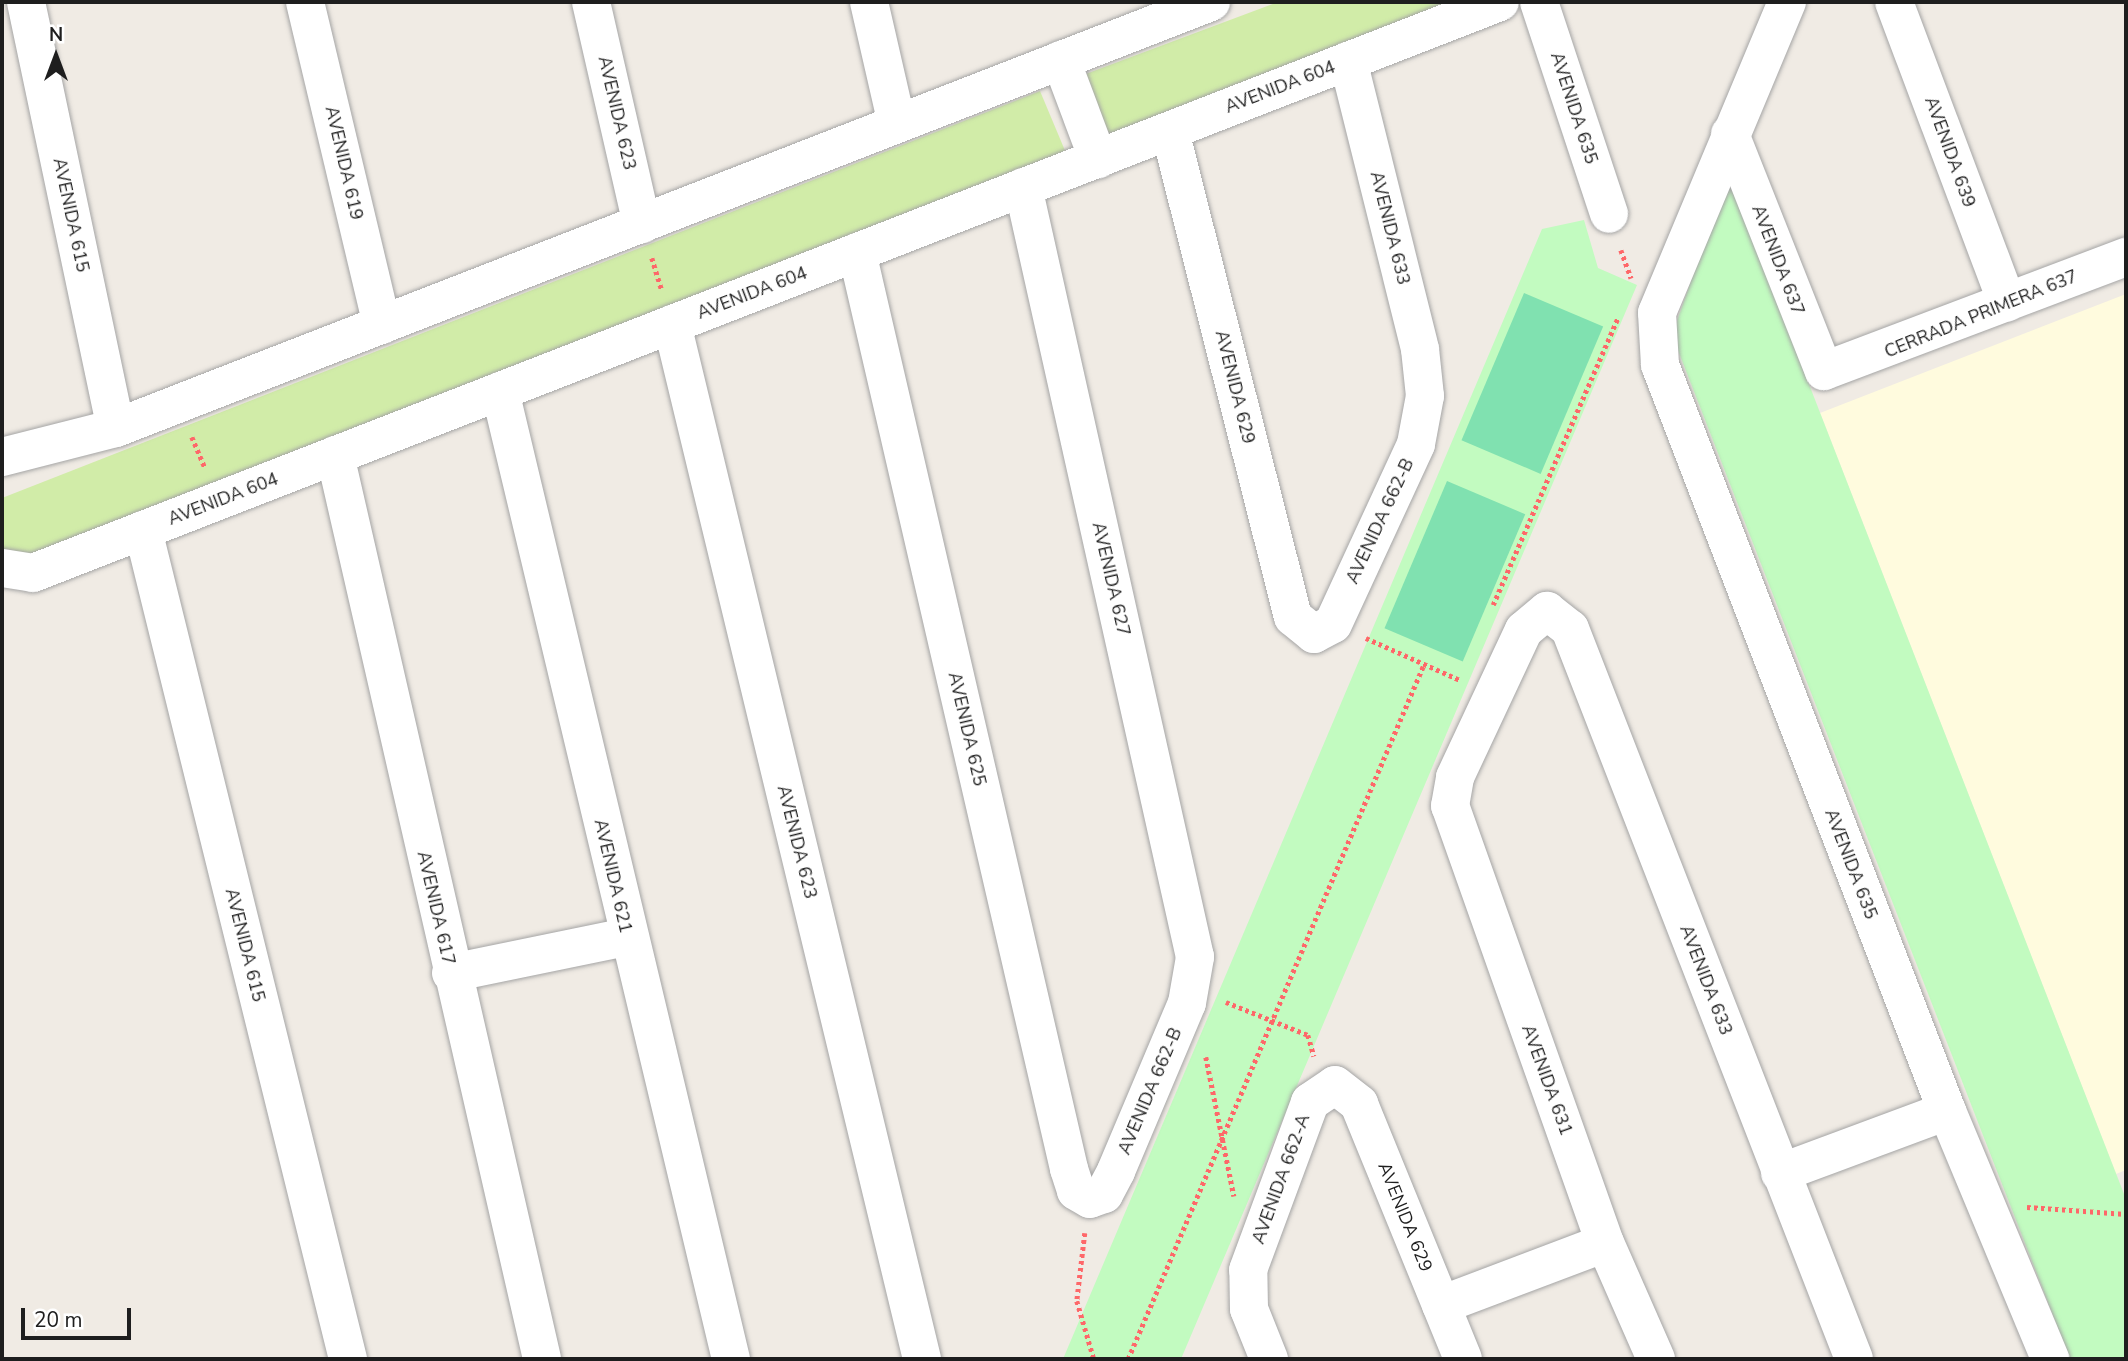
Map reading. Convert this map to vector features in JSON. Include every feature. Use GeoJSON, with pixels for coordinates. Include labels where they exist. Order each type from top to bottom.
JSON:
{"type":"FeatureCollection","features":[{"type":"Feature","properties":{"kind":"street","name":"AVENIDA 615"},"geometry":{"type":"LineString","coordinates":[[26,2],[116,428]]}},
{"type":"Feature","properties":{"kind":"street","name":"AVENIDA 619"},"geometry":{"type":"LineString","coordinates":[[305,2],[382,325]]}},
{"type":"Feature","properties":{"kind":"street","name":"AVENIDA 623"},"geometry":{"type":"LineString","coordinates":[[591,2],[642,224]]}},
{"type":"Feature","properties":{"kind":"street"},"geometry":{"type":"LineString","coordinates":[[869,2],[897,124]]}},
{"type":"Feature","properties":{"kind":"street"},"geometry":{"type":"LineString","coordinates":[[2,457],[116,428],[1061,60],[1159,11],[1211,2]]}},
{"type":"Feature","properties":{"kind":"street","name":"AVENIDA 604"},"geometry":{"type":"LineString","coordinates":[[2,596],[18,570],[143,530],[218,502],[1500,2]]}},
{"type":"Feature","properties":{"kind":"street","name":"AVENIDA 635"},"geometry":{"type":"LineString","coordinates":[[1539,2],[1609,214]]}},
{"type":"Feature","properties":{"kind":"street"},"geometry":{"type":"LineString","coordinates":[[1730,134],[1787,2]]}},
{"type":"Feature","properties":{"kind":"street","name":"AVENIDA 639"},"geometry":{"type":"LineString","coordinates":[[1894,2],[2007,302]]}},
{"type":"Feature","properties":{"kind":"street"},"geometry":{"type":"LineString","coordinates":[[1061,60],[1098,159]]}},
{"type":"Feature","properties":{"kind":"street","name":"AVENIDA 633"},"geometry":{"type":"LineString","coordinates":[[1348,61],[1420,349],[1425,396]]}},
{"type":"Feature","properties":{"kind":"street","name":"AVENIDA 629"},"geometry":{"type":"LineString","coordinates":[[1170,131],[1293,617],[1323,629]]}},
{"type":"Feature","properties":{"kind":"street","name":"AVENIDA 635"},"geometry":{"type":"LineString","coordinates":[[1730,134],[1657,313],[1660,365],[1947,1111],[1988,1203],[2050,1359]]}},
{"type":"Feature","properties":{"kind":"street","name":"AVENIDA 637"},"geometry":{"type":"LineString","coordinates":[[1730,134],[1817,364],[1837,371]]}},
{"type":"Feature","properties":{"kind":"street","name":"AVENIDA 627"},"geometry":{"type":"LineString","coordinates":[[1023,187],[1193,980]]}},
{"type":"Feature","properties":{"kind":"street","name":"AVENIDA 625"},"geometry":{"type":"LineString","coordinates":[[857,252],[1069,1169],[1076,1191],[1090,1199]]}},
{"type":"Feature","properties":{"kind":"street","name":"CERRADA PRIMERA 637"},"geometry":{"type":"LineString","coordinates":[[1837,371],[2126,257]]}},
{"type":"Feature","properties":{"kind":"street","name":"AVENIDA 623"},"geometry":{"type":"LineString","coordinates":[[672,324],[922,1359]]}},
{"type":"Feature","properties":{"kind":"street","name":"AVENIDA 621"},"geometry":{"type":"LineString","coordinates":[[500,391],[627,937],[731,1359]]}},
{"type":"Feature","properties":{"kind":"street","name":"AVENIDA 662-B"},"geometry":{"type":"LineString","coordinates":[[1323,629],[1416,444],[1425,396]]}},
{"type":"Feature","properties":{"kind":"street","name":"AVENIDA 617"},"geometry":{"type":"LineString","coordinates":[[335,455],[451,973],[542,1359]]}},
{"type":"Feature","properties":{"kind":"street","name":"AVENIDA 615"},"geometry":{"type":"LineString","coordinates":[[143,530],[348,1359]]}},
{"type":"Feature","properties":{"kind":"street","name":"AVENIDA 633"},"geometry":{"type":"LineString","coordinates":[[1548,611],[1570,629],[1854,1359]]}},
{"type":"Feature","properties":{"kind":"street","name":"AVENIDA 631"},"geometry":{"type":"LineString","coordinates":[[1548,611],[1524,630],[1449,797],[1605,1243],[1656,1359]]}},
{"type":"Feature","properties":{"kind":"street"},"geometry":{"type":"LineString","coordinates":[[451,973],[627,937]]}},
{"type":"Feature","properties":{"kind":"street","name":"AVENIDA 662-B"},"geometry":{"type":"LineString","coordinates":[[1090,1199],[1104,1194],[1193,980]]}},
{"type":"Feature","properties":{"kind":"street","name":"AVENIDA 629"},"geometry":{"type":"LineString","coordinates":[[1329,1087],[1359,1104],[1463,1359]]}},
{"type":"Feature","properties":{"kind":"street","name":"AVENIDA 662-A"},"geometry":{"type":"LineString","coordinates":[[1269,1359],[1246,1286],[1310,1102],[1329,1087]]}},
{"type":"Feature","properties":{"kind":"street"},"geometry":{"type":"LineString","coordinates":[[1780,1173],[1947,1111]]}},
{"type":"Feature","properties":{"kind":"street"},"geometry":{"type":"LineString","coordinates":[[1441,1305],[1605,1243]]}},
{"type":"Feature","properties":{"kind":"path"},"geometry":{"type":"LineString","coordinates":[[642,224],[672,324]]}},
{"type":"Feature","properties":{"kind":"path"},"geometry":{"type":"LineString","coordinates":[[1489,616],[1622,310]]}},
{"type":"Feature","properties":{"kind":"path"},"geometry":{"type":"LineString","coordinates":[[179,404],[218,502]]}},
{"type":"Feature","properties":{"kind":"path"},"geometry":{"type":"LineString","coordinates":[[1323,629],[1424,664],[1461,680],[1466,667]]}},
{"type":"Feature","properties":{"kind":"path"},"geometry":{"type":"LineString","coordinates":[[1128,1359],[1424,664]]}},
{"type":"Feature","properties":{"kind":"path"},"geometry":{"type":"LineString","coordinates":[[1193,980],[1273,1021],[1308,1035],[1329,1087]]}},
{"type":"Feature","properties":{"kind":"path"},"geometry":{"type":"LineString","coordinates":[[1205,1052],[1236,1205]]}},
{"type":"Feature","properties":{"kind":"path"},"geometry":{"type":"LineString","coordinates":[[1090,1199],[1077,1301],[1094,1359]]}},
{"type":"Feature","properties":{"kind":"path"},"geometry":{"type":"LineString","coordinates":[[1988,1203],[2126,1214]]}},
{"type":"Feature","properties":{"kind":"shaded area"},"geometry":{"type":"Polygon","coordinates":[[[2126,294],[2126,1170],[2116,1174],[1820,413],[2126,294]]]}},
{"type":"Feature","properties":{"kind":"green space"},"geometry":{"type":"Polygon","coordinates":[[[1278,2],[1455,2],[1107,138],[1083,75],[1278,2]]]}},
{"type":"Feature","properties":{"kind":"green space"},"geometry":{"type":"Polygon","coordinates":[[[1040,91],[1066,153],[23,561],[2,563],[2,498],[1040,91]]]}},
{"type":"Feature","properties":{"kind":"green space"},"geometry":{"type":"Polygon","coordinates":[[[1728,176],[2126,1199],[2126,1359],[2070,1359],[1672,335],[1728,176]]]}},
{"type":"Feature","properties":{"kind":"green space"},"geometry":{"type":"Polygon","coordinates":[[[1584,220],[1598,268],[1637,285],[1181,1359],[1063,1359],[1542,229],[1584,220]]]}},
{"type":"Feature","properties":{"kind":"green space"},"geometry":{"type":"Polygon","coordinates":[[[1524,293],[1603,327],[1541,474],[1461,440],[1524,293]]]}},
{"type":"Feature","properties":{"kind":"green space"},"geometry":{"type":"Polygon","coordinates":[[[1447,481],[1525,514],[1463,661],[1384,628],[1447,481]]]}}]}
